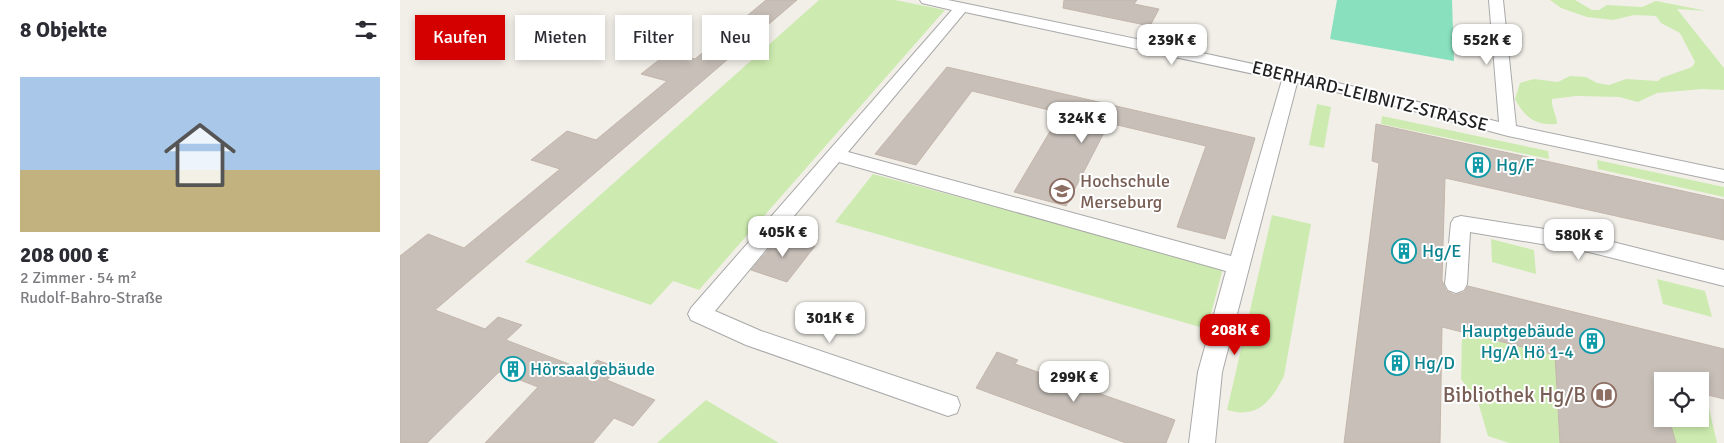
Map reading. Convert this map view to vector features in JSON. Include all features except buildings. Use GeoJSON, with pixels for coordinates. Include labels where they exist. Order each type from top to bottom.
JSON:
{"type":"FeatureCollection","features":[{"type":"Feature","properties":{"kind":"street","name":"EBERHARD-LEIBNITZ-STRASSE"},"geometry":{"type":"LineString","coordinates":[[927,0],[1120,39],[1386,98],[1508,130],[1724,176]]}},
{"type":"Feature","properties":{"kind":"street"},"geometry":{"type":"LineString","coordinates":[[1496,0],[1508,130]]}},
{"type":"Feature","properties":{"kind":"street"},"geometry":{"type":"LineString","coordinates":[[948,405],[746,335],[698,314],[962,7]]}},
{"type":"Feature","properties":{"kind":"street"},"geometry":{"type":"LineString","coordinates":[[1202,443],[1210,372],[1264,164],[1291,77]]}},
{"type":"Feature","properties":{"kind":"street"},"geometry":{"type":"LineString","coordinates":[[835,154],[1239,266]]}},
{"type":"Feature","properties":{"kind":"street"},"geometry":{"type":"LineString","coordinates":[[1456,284],[1461,223],[1589,244],[1724,278]]}},
{"type":"Feature","properties":{"kind":"green space"},"geometry":{"type":"Polygon","coordinates":[[[819,0],[895,0],[945,10],[699,290],[673,281],[651,305],[525,262],[752,60],[769,60],[769,45],[819,0]]]}},
{"type":"Feature","properties":{"kind":"green space"},"geometry":{"type":"Polygon","coordinates":[[[1337,0],[1452,0],[1454,61],[1330,39],[1337,0]]]}},
{"type":"Feature","properties":{"kind":"green space"},"geometry":{"type":"Polygon","coordinates":[[[1550,0],[1575,0],[1592,10],[1599,10],[1607,5],[1642,7],[1656,1],[1707,11],[1677,9],[1724,68],[1724,90],[1702,89],[1657,93],[1638,102],[1619,97],[1576,96],[1552,99],[1557,124],[1537,122],[1527,116],[1515,99],[1520,83],[1534,79],[1558,82],[1570,76],[1586,77],[1597,83],[1609,85],[1626,79],[1658,81],[1661,78],[1692,67],[1695,62],[1680,33],[1661,23],[1656,16],[1634,15],[1613,20],[1587,17],[1561,8],[1550,0]]]}},
{"type":"Feature","properties":{"kind":"green space"},"geometry":{"type":"Polygon","coordinates":[[[1317,104],[1331,107],[1324,148],[1309,145],[1317,104]]]}},
{"type":"Feature","properties":{"kind":"green space"},"geometry":{"type":"Polygon","coordinates":[[[1382,116],[1548,151],[1549,159],[1381,124],[1382,116]]]}},
{"type":"Feature","properties":{"kind":"green space"},"geometry":{"type":"Polygon","coordinates":[[[1597,160],[1724,187],[1724,197],[1598,169],[1597,160]]]}},
{"type":"Feature","properties":{"kind":"green space"},"geometry":{"type":"Polygon","coordinates":[[[873,174],[1223,268],[1207,329],[835,222],[873,174]]]}},
{"type":"Feature","properties":{"kind":"green space"},"geometry":{"type":"Polygon","coordinates":[[[1272,215],[1311,224],[1284,376],[1274,394],[1262,406],[1247,412],[1227,410],[1272,215]]]}},
{"type":"Feature","properties":{"kind":"green space"},"geometry":{"type":"Polygon","coordinates":[[[1491,239],[1534,250],[1536,274],[1492,262],[1491,239]]]}},
{"type":"Feature","properties":{"kind":"green space"},"geometry":{"type":"Polygon","coordinates":[[[1657,279],[1705,291],[1712,317],[1663,304],[1657,279]]]}},
{"type":"Feature","properties":{"kind":"green space"},"geometry":{"type":"Polygon","coordinates":[[[1462,332],[1568,359],[1556,380],[1560,443],[1509,443],[1488,436],[1478,402],[1461,379],[1462,332]]]}},
{"type":"Feature","properties":{"kind":"green space"},"geometry":{"type":"Polygon","coordinates":[[[706,400],[779,443],[657,443],[706,400]]]}},
{"type":"Feature","properties":{"kind":"green space"},"geometry":{"type":"Polygon","coordinates":[[[1709,408],[1717,443],[1676,443],[1671,427],[1709,427],[1709,408]]]}},
{"type":"Feature","properties":{"kind":"place","name":"Hg/F"},"geometry":{"type":"Point","coordinates":[1478,165]}},
{"type":"Feature","properties":{"kind":"place","name":"Hochschule Merseburg"},"geometry":{"type":"Point","coordinates":[1062,191]}},
{"type":"Feature","properties":{"kind":"place","name":"Hg/E"},"geometry":{"type":"Point","coordinates":[1404,251]}},
{"type":"Feature","properties":{"kind":"place","name":"Hauptgebäude Hg/A Hö 1-4"},"geometry":{"type":"Point","coordinates":[1592,341]}},
{"type":"Feature","properties":{"kind":"place","name":"Hg/D"},"geometry":{"type":"Point","coordinates":[1397,363]}},
{"type":"Feature","properties":{"kind":"place","name":"Hörsaalgebäude"},"geometry":{"type":"Point","coordinates":[513,369]}},
{"type":"Feature","properties":{"kind":"place","name":"Bibliothek Hg/B"},"geometry":{"type":"Point","coordinates":[1604,395]}}]}
